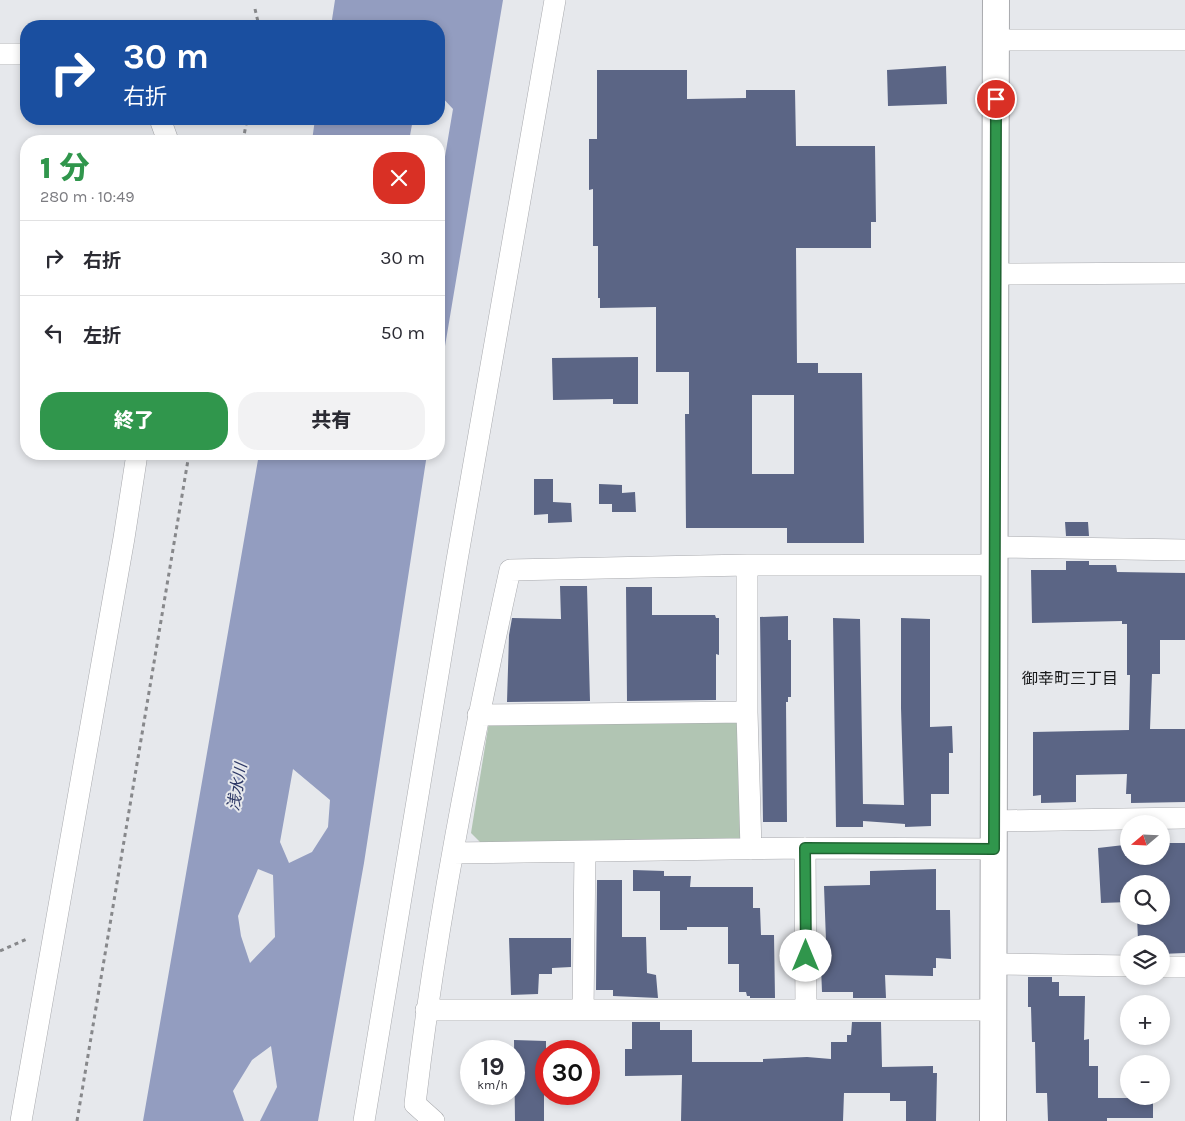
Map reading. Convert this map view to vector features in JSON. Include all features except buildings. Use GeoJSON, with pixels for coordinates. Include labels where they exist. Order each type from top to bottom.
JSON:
{"type":"FeatureCollection","features":[{"type":"Feature","properties":{"kind":"street"},"geometry":{"type":"LineString","coordinates":[[364,1121],[456,570],[555,0]]}},
{"type":"Feature","properties":{"kind":"street"},"geometry":{"type":"LineString","coordinates":[[993,1121],[996,0]]}},
{"type":"Feature","properties":{"kind":"street"},"geometry":{"type":"LineString","coordinates":[[996,40],[1185,40]]}},
{"type":"Feature","properties":{"kind":"street"},"geometry":{"type":"LineString","coordinates":[[0,54],[20,54]]}},
{"type":"Feature","properties":{"kind":"street"},"geometry":{"type":"LineString","coordinates":[[996,274],[1185,274]]}},
{"type":"Feature","properties":{"kind":"street"},"geometry":{"type":"LineString","coordinates":[[21,1121],[136,460]]}},
{"type":"Feature","properties":{"kind":"street"},"geometry":{"type":"LineString","coordinates":[[434,1121],[415,1104],[426,1010],[478,714],[510,570],[747,565],[1185,550]]}},
{"type":"Feature","properties":{"kind":"street"},"geometry":{"type":"LineString","coordinates":[[747,565],[747,712],[751,850]]}},
{"type":"Feature","properties":{"kind":"street"},"geometry":{"type":"LineString","coordinates":[[478,714],[747,712]]}},
{"type":"Feature","properties":{"kind":"street"},"geometry":{"type":"LineString","coordinates":[[994,821],[1185,818]]}},
{"type":"Feature","properties":{"kind":"street"},"geometry":{"type":"LineString","coordinates":[[453,853],[805,848],[994,849]]}},
{"type":"Feature","properties":{"kind":"street"},"geometry":{"type":"LineString","coordinates":[[805,848],[806,1010]]}},
{"type":"Feature","properties":{"kind":"street"},"geometry":{"type":"LineString","coordinates":[[583,1010],[585,852]]}},
{"type":"Feature","properties":{"kind":"street"},"geometry":{"type":"LineString","coordinates":[[994,964],[1120,966]]}},
{"type":"Feature","properties":{"kind":"street"},"geometry":{"type":"LineString","coordinates":[[1170,967],[1185,967]]}},
{"type":"Feature","properties":{"kind":"street"},"geometry":{"type":"LineString","coordinates":[[426,1010],[993,1010]]}},
{"type":"Feature","properties":{"kind":"path"},"geometry":{"type":"LineString","coordinates":[[255,9],[258,20]]}},
{"type":"Feature","properties":{"kind":"path"},"geometry":{"type":"LineString","coordinates":[[77,1121],[187,460]]}},
{"type":"Feature","properties":{"kind":"green space"},"geometry":{"type":"Polygon","coordinates":[[[741,720],[743,842],[483,845],[471,833],[489,722],[741,720]]]}},
{"type":"Feature","properties":{"kind":"water"},"geometry":{"type":"Polygon","coordinates":[[[335,0],[503,0],[445,346],[445,156],[453,109],[445,100],[445,20],[332,20],[335,0]]]}},
{"type":"Feature","properties":{"kind":"water"},"geometry":{"type":"Polygon","coordinates":[[[314,125],[412,125],[410,135],[313,135],[314,125]]]}},
{"type":"Feature","properties":{"kind":"water","name":"浅水川"},"geometry":{"type":"Polygon","coordinates":[[[258,460],[426,460],[364,863],[318,1121],[260,1121],[277,1087],[271,1046],[252,1060],[233,1091],[244,1121],[143,1121],[258,460]],[[293,769],[280,842],[289,863],[312,852],[328,827],[330,800],[293,769]],[[258,869],[238,916],[241,936],[250,963],[275,937],[273,875],[258,869]]]}},
{"type":"Feature","properties":{"kind":"district","name":"御幸町三丁目"},"geometry":{"type":"Point","coordinates":[1070,678]}},
{"type":"Feature","properties":{"kind":"route"},"geometry":{"type":"LineString","coordinates":[[806,956],[805,848],[994,849],[996,99]]}}]}
